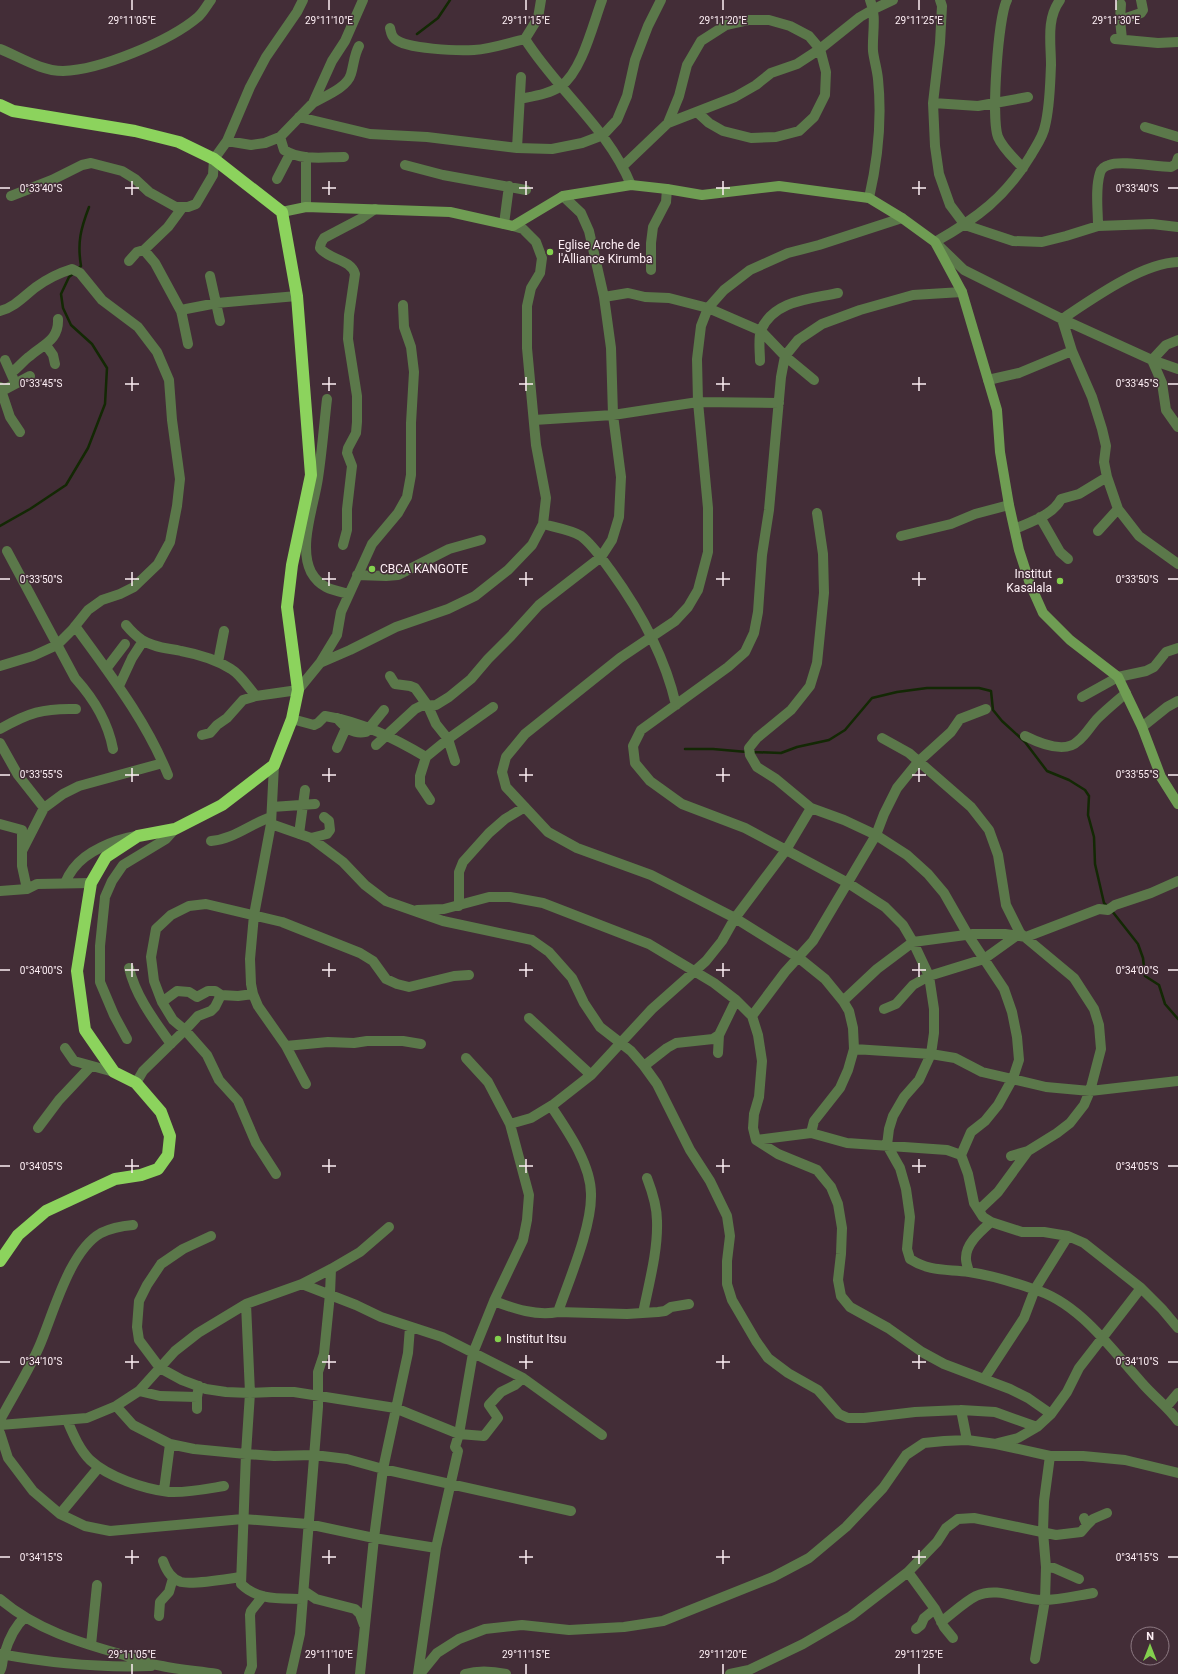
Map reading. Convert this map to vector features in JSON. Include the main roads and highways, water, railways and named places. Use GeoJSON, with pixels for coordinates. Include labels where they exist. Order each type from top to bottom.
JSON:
{"type":"FeatureCollection","features":[{"type":"Feature","properties":{"kind":"highway"},"geometry":{"type":"LineString","coordinates":[[0,105],[13,111],[135,131],[179,142],[214,159],[282,212],[297,296],[311,475],[292,565],[287,607],[298,690],[292,719],[274,765],[222,805],[174,829],[138,836],[106,857],[92,883],[77,971],[85,1030],[114,1072],[136,1083],[161,1112],[170,1136],[168,1155],[158,1169],[141,1175],[115,1179],[46,1211],[18,1235],[0,1261]]}},
{"type":"Feature","properties":{"kind":"waterway"},"geometry":{"type":"LineString","coordinates":[[417,34],[438,18],[450,0]]}},
{"type":"Feature","properties":{"kind":"waterway"},"geometry":{"type":"LineString","coordinates":[[77,269],[81,266],[79,250],[80,235],[89,207]]}},
{"type":"Feature","properties":{"kind":"waterway"},"geometry":{"type":"LineString","coordinates":[[0,526],[30,509],[66,485],[88,448],[105,404],[107,368],[92,344],[71,325],[63,308],[61,294],[69,277],[74,273]]}},
{"type":"Feature","properties":{"kind":"waterway"},"geometry":{"type":"LineString","coordinates":[[752,752],[781,753],[797,747],[829,740],[845,730],[872,698],[897,692],[927,688],[979,688],[991,691],[993,710],[1002,721],[1025,742],[1047,771],[1069,780],[1085,790],[1089,796],[1088,815],[1094,837],[1095,864],[1104,903],[1107,906]]}},
{"type":"Feature","properties":{"kind":"waterway"},"geometry":{"type":"LineString","coordinates":[[685,749],[713,749],[747,752]]}},
{"type":"Feature","properties":{"kind":"waterway"},"geometry":{"type":"LineString","coordinates":[[1112,911],[1138,944],[1143,958],[1145,976],[1159,985],[1165,1004],[1178,1019]]}},
{"type":"Feature","properties":{"kind":"place","name":"Eglise Arche de l'Alliance Kirumba"},"geometry":{"type":"Point","coordinates":[550,252]}},
{"type":"Feature","properties":{"kind":"place","name":"CBCA KANGOTE"},"geometry":{"type":"Point","coordinates":[372,569]}},
{"type":"Feature","properties":{"kind":"place","name":"Institut Kasalala"},"geometry":{"type":"Point","coordinates":[1060,581]}},
{"type":"Feature","properties":{"kind":"place","name":"Institut Itsu"},"geometry":{"type":"Point","coordinates":[498,1339]}}]}
